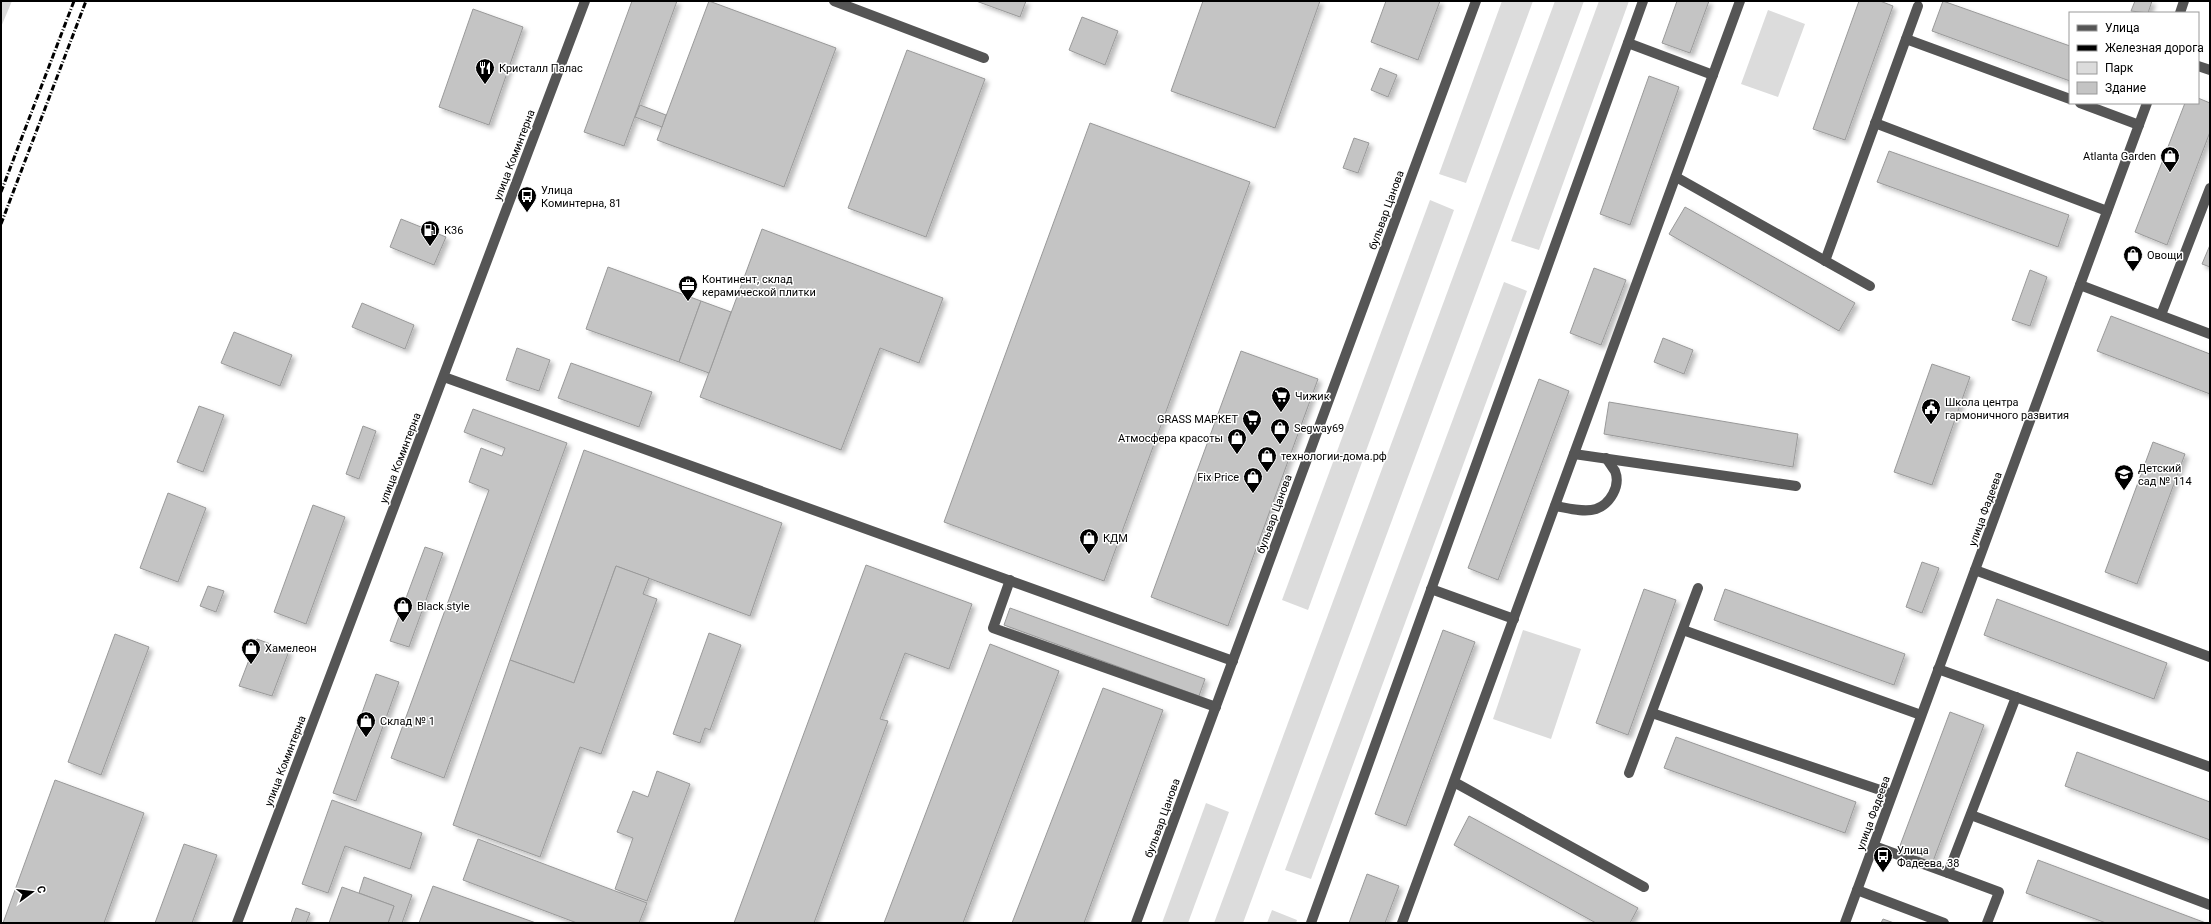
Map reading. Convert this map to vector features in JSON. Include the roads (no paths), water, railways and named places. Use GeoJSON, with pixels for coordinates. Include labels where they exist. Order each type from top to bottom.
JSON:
{"type":"FeatureCollection","features":[{"type":"Feature","properties":{"kind":"street","name":"улица Коминтерна"},"geometry":{"type":"LineString","coordinates":[[237,923],[444,378],[585,1]]}},
{"type":"Feature","properties":{"kind":"street"},"geometry":{"type":"LineString","coordinates":[[834,1],[984,58]]}},
{"type":"Feature","properties":{"kind":"street","name":"бульвар Цанова"},"geometry":{"type":"LineString","coordinates":[[1136,923],[1476,1]]}},
{"type":"Feature","properties":{"kind":"street"},"geometry":{"type":"LineString","coordinates":[[1311,923],[1643,1]]}},
{"type":"Feature","properties":{"kind":"street"},"geometry":{"type":"LineString","coordinates":[[1402,923],[1740,1]]}},
{"type":"Feature","properties":{"kind":"street"},"geometry":{"type":"LineString","coordinates":[[2180,12],[2184,1]]}},
{"type":"Feature","properties":{"kind":"street"},"geometry":{"type":"LineString","coordinates":[[1825,261],[1918,6]]}},
{"type":"Feature","properties":{"kind":"street"},"geometry":{"type":"LineString","coordinates":[[1906,39],[2069,99]]}},
{"type":"Feature","properties":{"kind":"street"},"geometry":{"type":"LineString","coordinates":[[1628,43],[1713,75]]}},
{"type":"Feature","properties":{"kind":"street"},"geometry":{"type":"LineString","coordinates":[[2199,66],[2210,70]]}},
{"type":"Feature","properties":{"kind":"street"},"geometry":{"type":"LineString","coordinates":[[2083,104],[2139,125]]}},
{"type":"Feature","properties":{"kind":"street","name":"улица Фадеева"},"geometry":{"type":"LineString","coordinates":[[1845,923],[2147,104]]}},
{"type":"Feature","properties":{"kind":"street"},"geometry":{"type":"LineString","coordinates":[[1875,123],[2107,211]]}},
{"type":"Feature","properties":{"kind":"street"},"geometry":{"type":"LineString","coordinates":[[1676,177],[1870,286]]}},
{"type":"Feature","properties":{"kind":"street"},"geometry":{"type":"LineString","coordinates":[[2161,315],[2207,205],[2210,188]]}},
{"type":"Feature","properties":{"kind":"street"},"geometry":{"type":"LineString","coordinates":[[2080,286],[2210,334]]}},
{"type":"Feature","properties":{"kind":"street"},"geometry":{"type":"LineString","coordinates":[[444,378],[1233,661]]}},
{"type":"Feature","properties":{"kind":"street"},"geometry":{"type":"LineString","coordinates":[[1574,454],[1796,486]]}},
{"type":"Feature","properties":{"kind":"street"},"geometry":{"type":"LineString","coordinates":[[1555,506],[1580,510],[1596,509],[1609,500],[1616,488],[1616,480],[1615,472],[1606,458]]}},
{"type":"Feature","properties":{"kind":"street"},"geometry":{"type":"LineString","coordinates":[[1975,570],[2210,657]]}},
{"type":"Feature","properties":{"kind":"street"},"geometry":{"type":"LineString","coordinates":[[1010,580],[993,628],[1216,707]]}},
{"type":"Feature","properties":{"kind":"street"},"geometry":{"type":"LineString","coordinates":[[1629,773],[1698,588]]}},
{"type":"Feature","properties":{"kind":"street"},"geometry":{"type":"LineString","coordinates":[[1431,589],[1514,619]]}},
{"type":"Feature","properties":{"kind":"street"},"geometry":{"type":"LineString","coordinates":[[1683,630],[1922,716]]}},
{"type":"Feature","properties":{"kind":"street"},"geometry":{"type":"LineString","coordinates":[[1938,669],[2210,767]]}},
{"type":"Feature","properties":{"kind":"street"},"geometry":{"type":"LineString","coordinates":[[1948,873],[2016,697]]}},
{"type":"Feature","properties":{"kind":"street"},"geometry":{"type":"LineString","coordinates":[[1652,713],[1892,794]]}},
{"type":"Feature","properties":{"kind":"street"},"geometry":{"type":"LineString","coordinates":[[1454,782],[1644,887]]}},
{"type":"Feature","properties":{"kind":"street"},"geometry":{"type":"LineString","coordinates":[[1971,815],[2210,905]]}},
{"type":"Feature","properties":{"kind":"street"},"geometry":{"type":"LineString","coordinates":[[1874,846],[1999,892],[1987,923]]}},
{"type":"Feature","properties":{"kind":"street"},"geometry":{"type":"LineString","coordinates":[[1857,890],[1944,923]]}},
{"type":"Feature","properties":{"kind":"railway"},"geometry":{"type":"LineString","coordinates":[[1,192],[74,1]]}},
{"type":"Feature","properties":{"kind":"railway"},"geometry":{"type":"LineString","coordinates":[[1,224],[86,1]]}},
{"type":"Feature","properties":{"kind":"place","name":"Кристалл Палас"},"geometry":{"type":"Point","coordinates":[485,85]}},
{"type":"Feature","properties":{"kind":"place","name":"Atlanta Garden"},"geometry":{"type":"Point","coordinates":[2170,173]}},
{"type":"Feature","properties":{"kind":"place","name":"Улица Коминтерна, 81"},"geometry":{"type":"Point","coordinates":[527,213]}},
{"type":"Feature","properties":{"kind":"place","name":"К36"},"geometry":{"type":"Point","coordinates":[430,247]}},
{"type":"Feature","properties":{"kind":"place","name":"Овощи"},"geometry":{"type":"Point","coordinates":[2133,272]}},
{"type":"Feature","properties":{"kind":"place","name":"Континент, склад керамической плитки"},"geometry":{"type":"Point","coordinates":[688,302]}},
{"type":"Feature","properties":{"kind":"place","name":"Чижик"},"geometry":{"type":"Point","coordinates":[1281,413]}},
{"type":"Feature","properties":{"kind":"place","name":"Школа центра гармоничного развития"},"geometry":{"type":"Point","coordinates":[1931,425]}},
{"type":"Feature","properties":{"kind":"place","name":"GRASS МАРКЕТ"},"geometry":{"type":"Point","coordinates":[1252,436]}},
{"type":"Feature","properties":{"kind":"place","name":"Segway69"},"geometry":{"type":"Point","coordinates":[1280,445]}},
{"type":"Feature","properties":{"kind":"place","name":"Атмосфера красоты"},"geometry":{"type":"Point","coordinates":[1237,455]}},
{"type":"Feature","properties":{"kind":"place","name":"технологии-дома.рф"},"geometry":{"type":"Point","coordinates":[1267,473]}},
{"type":"Feature","properties":{"kind":"place","name":"Детский сад № 114"},"geometry":{"type":"Point","coordinates":[2124,491]}},
{"type":"Feature","properties":{"kind":"place","name":"Fix Price"},"geometry":{"type":"Point","coordinates":[1253,494]}},
{"type":"Feature","properties":{"kind":"place","name":"КДМ"},"geometry":{"type":"Point","coordinates":[1089,555]}},
{"type":"Feature","properties":{"kind":"place","name":"Black style"},"geometry":{"type":"Point","coordinates":[403,623]}},
{"type":"Feature","properties":{"kind":"place","name":"Хамелеон"},"geometry":{"type":"Point","coordinates":[251,665]}},
{"type":"Feature","properties":{"kind":"place","name":"Склад № 1"},"geometry":{"type":"Point","coordinates":[366,738]}},
{"type":"Feature","properties":{"kind":"place","name":"Улица Фадеева, 38"},"geometry":{"type":"Point","coordinates":[1883,873]}}]}
